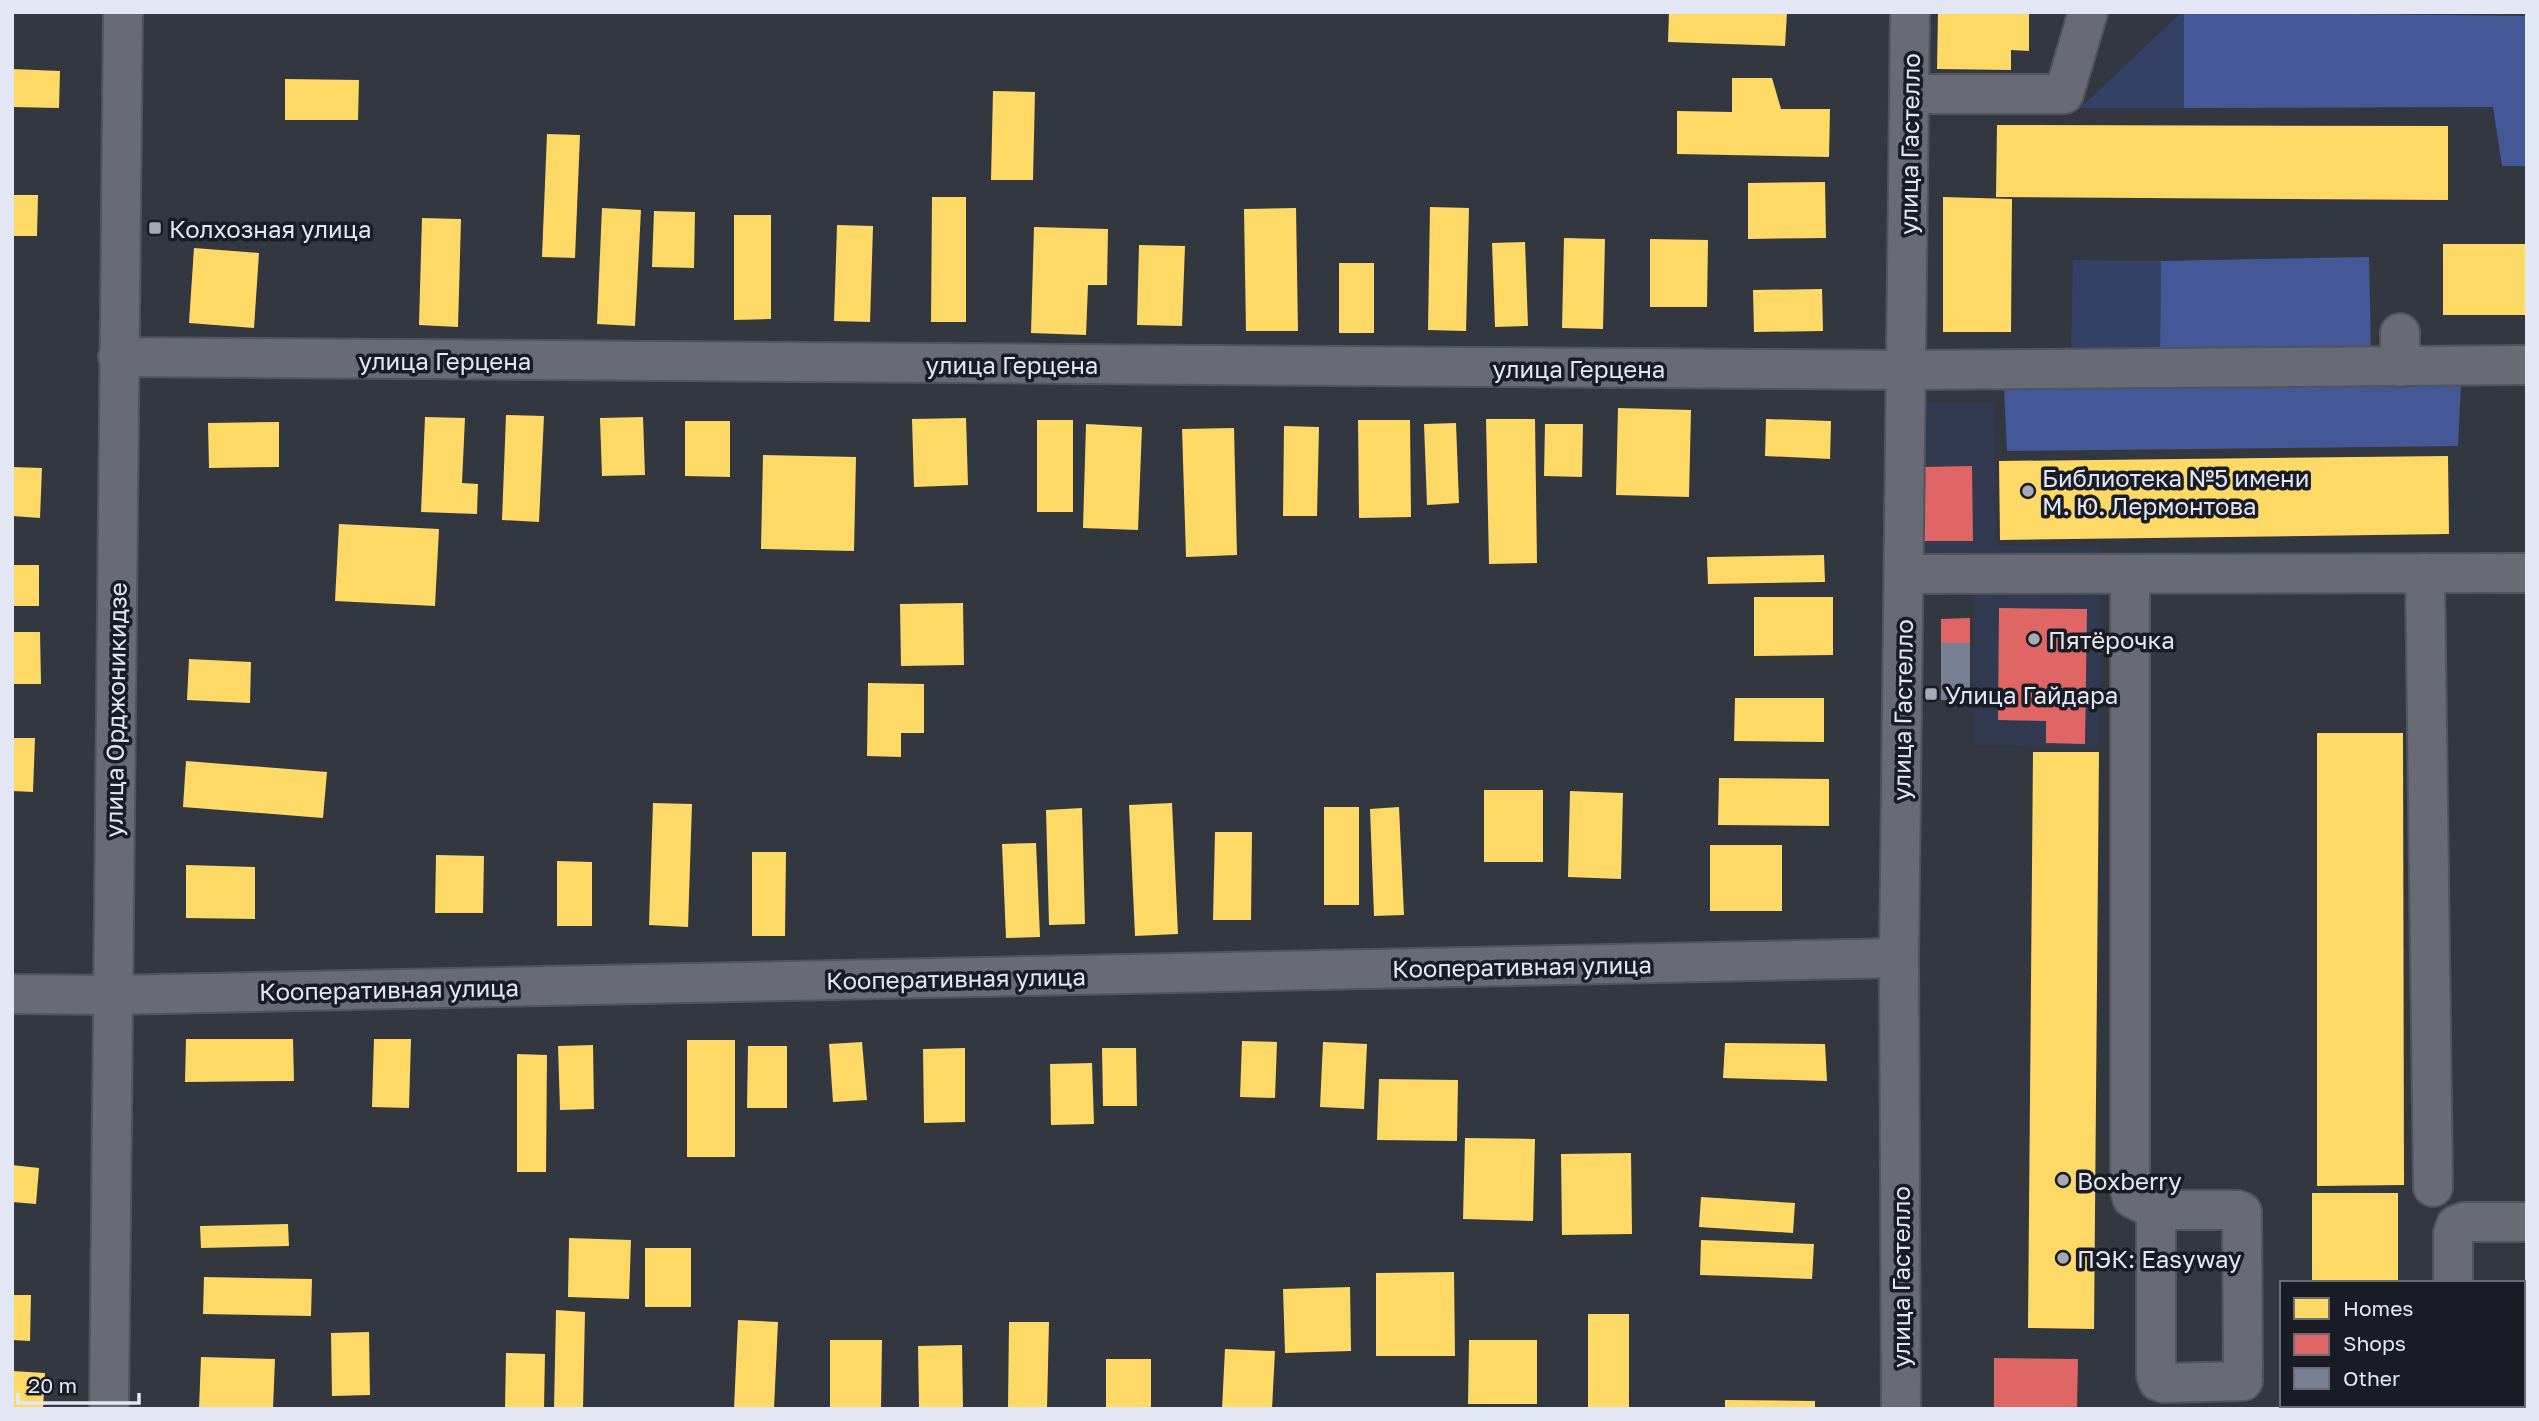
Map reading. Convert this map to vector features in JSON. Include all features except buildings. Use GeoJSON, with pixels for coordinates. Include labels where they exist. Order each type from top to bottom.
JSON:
{"type":"FeatureCollection","features":[{"type":"Feature","properties":{"kind":"street","name":"улица Орджоникидзе"},"geometry":{"type":"LineString","coordinates":[[109,1409],[122,12]]}},
{"type":"Feature","properties":{"kind":"street","name":"улица Гастелло"},"geometry":{"type":"LineString","coordinates":[[1901,1409],[1899,958],[1910,12]]}},
{"type":"Feature","properties":{"kind":"street"},"geometry":{"type":"LineString","coordinates":[[1910,94],[2064,94],[2088,12]]}},
{"type":"Feature","properties":{"kind":"street","name":"улица Герцена"},"geometry":{"type":"LineString","coordinates":[[118,357],[1906,370],[2040,354],[2400,350],[2527,365]]}},
{"type":"Feature","properties":{"kind":"street"},"geometry":{"type":"LineString","coordinates":[[2425,573],[2433,1187]]}},
{"type":"Feature","properties":{"kind":"street"},"geometry":{"type":"LineString","coordinates":[[1904,574],[2527,573]]}},
{"type":"Feature","properties":{"kind":"street"},"geometry":{"type":"LineString","coordinates":[[2130,574],[2130,1190],[2132,1198],[2137,1202],[2156,1210],[2242,1212],[2242,1381],[2158,1381],[2156,1210]]}},
{"type":"Feature","properties":{"kind":"street","name":"Кооперативная улица"},"geometry":{"type":"LineString","coordinates":[[12,994],[112,995],[1899,958]]}},
{"type":"Feature","properties":{"kind":"street"},"geometry":{"type":"LineString","coordinates":[[2453,1281],[2453,1234],[2456,1225],[2464,1222],[2527,1222]]}},
{"type":"Feature","properties":{"kind":"shaded area"},"geometry":{"type":"Polygon","coordinates":[[[2182,12],[2184,108],[2080,108],[2182,12]]]}},
{"type":"Feature","properties":{"kind":"shaded area"},"geometry":{"type":"Polygon","coordinates":[[[2184,12],[2527,16],[2527,166],[2502,166],[2493,107],[2184,108],[2184,12]]]}},
{"type":"Feature","properties":{"kind":"shaded area"},"geometry":{"type":"Polygon","coordinates":[[[2369,257],[2371,353],[2160,354],[2161,261],[2369,257]]]}},
{"type":"Feature","properties":{"kind":"shaded area"},"geometry":{"type":"Polygon","coordinates":[[[2073,260],[2161,261],[2160,354],[2071,353],[2073,260]]]}},
{"type":"Feature","properties":{"kind":"shaded area"},"geometry":{"type":"Polygon","coordinates":[[[2461,384],[2458,446],[2007,451],[2004,388],[2461,384]]]}},
{"type":"Feature","properties":{"kind":"shaded area"},"geometry":{"type":"Polygon","coordinates":[[[1916,403],[1994,403],[1996,545],[2103,548],[2099,748],[1974,745],[1974,585],[1918,585],[1916,403]]]}},
{"type":"Feature","properties":{"kind":"place","name":"Колхозная улица"},"geometry":{"type":"Point","coordinates":[155,228]}},
{"type":"Feature","properties":{"kind":"place","name":"Библиотека №5 имени М. Ю. Лермонтова"},"geometry":{"type":"Point","coordinates":[2028,491]}},
{"type":"Feature","properties":{"kind":"place","name":"Пятёрочка"},"geometry":{"type":"Point","coordinates":[2034,639]}},
{"type":"Feature","properties":{"kind":"place","name":"Улица Гайдара"},"geometry":{"type":"Point","coordinates":[1931,694]}},
{"type":"Feature","properties":{"kind":"place","name":"Boxberry"},"geometry":{"type":"Point","coordinates":[2063,1180]}},
{"type":"Feature","properties":{"kind":"place","name":"ПЭК: Easyway"},"geometry":{"type":"Point","coordinates":[2063,1258]}}]}
